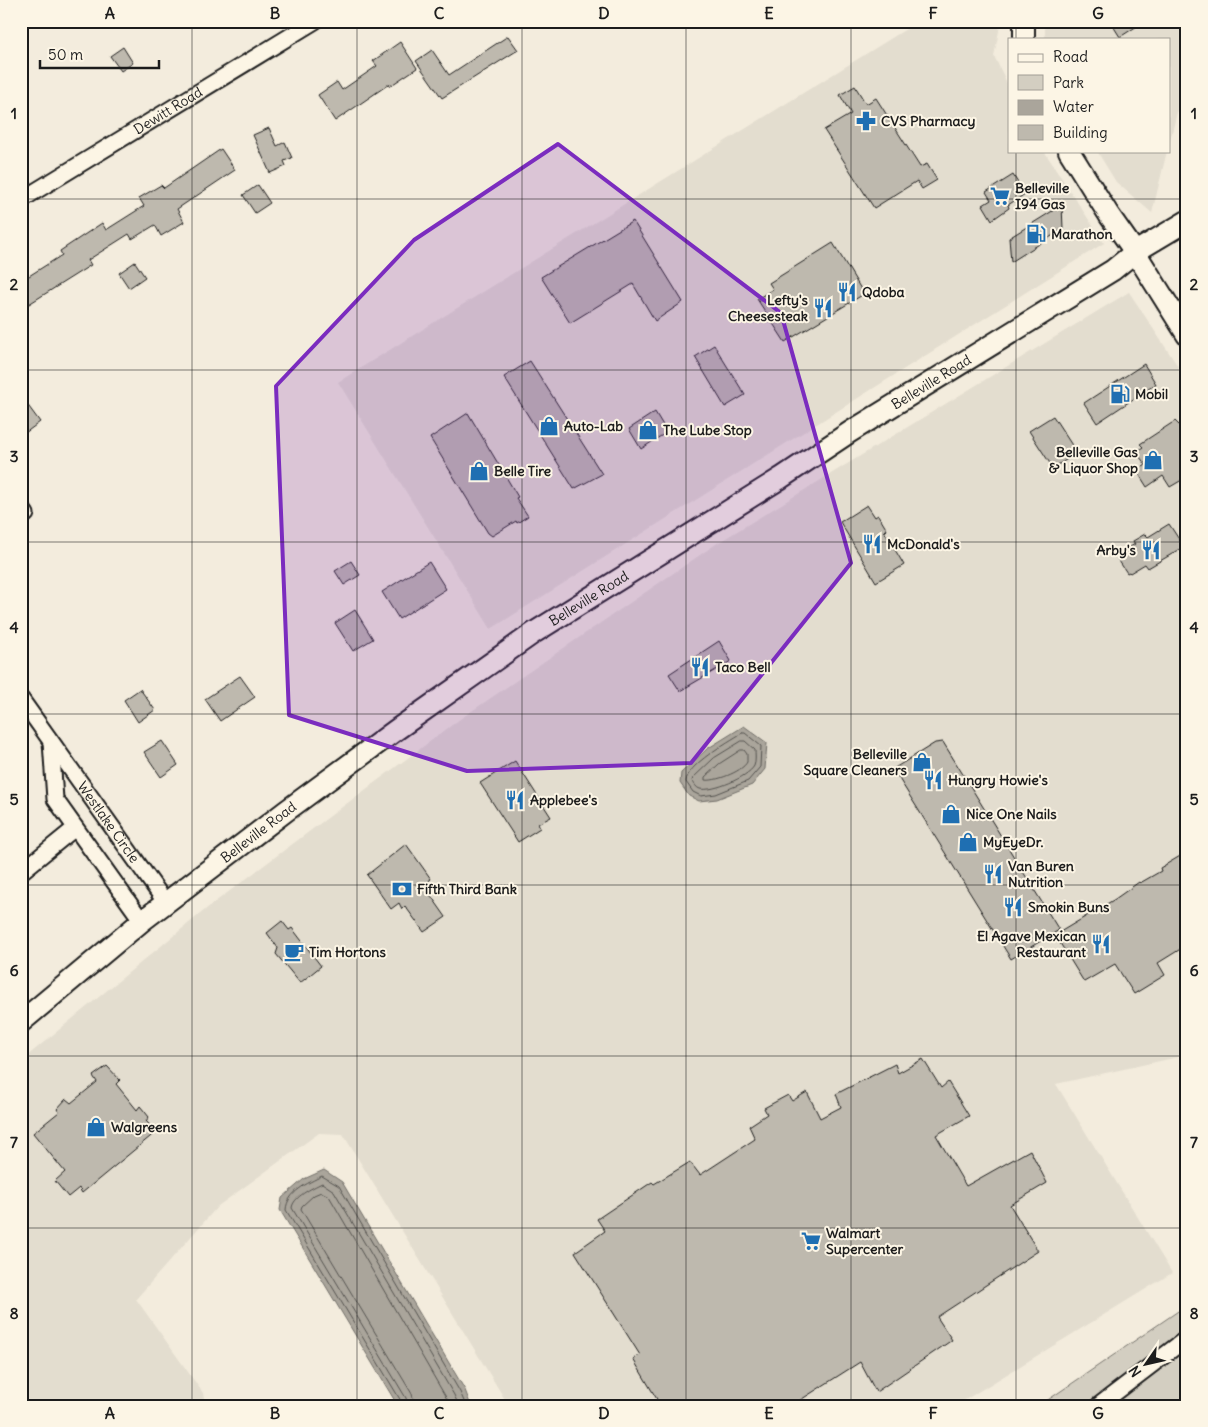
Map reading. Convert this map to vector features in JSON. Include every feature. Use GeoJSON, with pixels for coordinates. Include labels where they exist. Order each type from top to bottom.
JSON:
{"type":"FeatureCollection","features":[{"type":"Feature","properties":{"kind":"main road"},"geometry":{"type":"LineString","coordinates":[[1024,21],[1024,38]]}},
{"type":"Feature","properties":{"kind":"main road"},"geometry":{"type":"LineString","coordinates":[[1070,152],[1187,335]]}},
{"type":"Feature","properties":{"kind":"main road","name":"Belleville Road"},"geometry":{"type":"LineString","coordinates":[[21,1022],[142,921],[372,747],[535,632],[781,478],[850,432],[1113,270],[1135,252],[1187,221]]}},
{"type":"Feature","properties":{"kind":"street","name":"Dewitt Road"},"geometry":{"type":"LineString","coordinates":[[21,200],[315,21]]}},
{"type":"Feature","properties":{"kind":"street","name":"Westlake Circle"},"geometry":{"type":"LineString","coordinates":[[21,699],[166,903]]}},
{"type":"Feature","properties":{"kind":"street","name":"Westlake Circle"},"geometry":{"type":"LineString","coordinates":[[51,742],[55,800],[142,921]]}},
{"type":"Feature","properties":{"kind":"street"},"geometry":{"type":"LineString","coordinates":[[21,872],[75,828]]}},
{"type":"Feature","properties":{"kind":"street"},"geometry":{"type":"LineString","coordinates":[[1098,1406],[1187,1338]]}},
{"type":"Feature","properties":{"kind":"highlighted area"},"geometry":{"type":"Polygon","coordinates":[[[558,144],[781,313],[851,563],[691,763],[467,771],[289,715],[276,386],[414,240],[558,144]]]}},
{"type":"Feature","properties":{"kind":"shaded area"},"geometry":{"type":"Polygon","coordinates":[[[919,21],[1001,21],[994,56],[1008,85],[1008,152],[1045,152],[1104,243],[491,629],[338,382],[919,21]]]}},
{"type":"Feature","properties":{"kind":"shaded area"},"geometry":{"type":"Polygon","coordinates":[[[1045,21],[1187,21],[1187,73],[1170,140],[1170,38],[1045,38],[1045,21]]]}},
{"type":"Feature","properties":{"kind":"shaded area"},"geometry":{"type":"Polygon","coordinates":[[[1098,152],[1167,152],[1152,213],[1116,182],[1098,152]]]}},
{"type":"Feature","properties":{"kind":"shaded area"},"geometry":{"type":"Polygon","coordinates":[[[1129,292],[1187,380],[1187,1055],[1056,1084],[1172,1273],[955,1406],[509,1406],[343,1134],[319,1133],[218,1206],[136,1299],[203,1393],[205,1406],[21,1406],[21,1061],[211,905],[460,719],[716,544],[1129,292]]]}},
{"type":"Feature","properties":{"kind":"green space"},"geometry":{"type":"Polygon","coordinates":[[[1187,1305],[1187,1406],[1039,1406],[1187,1305]]]}},
{"type":"Feature","properties":{"kind":"water"},"geometry":{"type":"Polygon","coordinates":[[[744,726],[767,743],[765,769],[752,785],[717,799],[699,801],[689,796],[680,783],[681,773],[707,749],[744,726]]]}},
{"type":"Feature","properties":{"kind":"water"},"geometry":{"type":"Polygon","coordinates":[[[324,1170],[342,1182],[465,1390],[471,1406],[398,1406],[280,1210],[282,1198],[304,1179],[324,1170]]]}},
{"type":"Feature","properties":{"kind":"building"},"geometry":{"type":"Polygon","coordinates":[[[1110,21],[1145,21],[1120,37],[1110,21]]]}},
{"type":"Feature","properties":{"kind":"building"},"geometry":{"type":"Polygon","coordinates":[[[508,36],[518,50],[442,98],[416,61],[432,50],[449,75],[508,36]]]}},
{"type":"Feature","properties":{"kind":"building"},"geometry":{"type":"Polygon","coordinates":[[[400,42],[417,68],[390,86],[389,84],[335,121],[318,95],[337,82],[342,90],[377,66],[373,61],[400,42]]]}},
{"type":"Feature","properties":{"kind":"building"},"geometry":{"type":"Polygon","coordinates":[[[123,47],[133,63],[121,71],[110,56],[123,47]]]}},
{"type":"Feature","properties":{"kind":"building","name":"CVS Pharmacy"},"geometry":{"type":"Polygon","coordinates":[[[855,86],[866,104],[876,98],[920,167],[927,164],[937,180],[922,189],[917,181],[874,208],[824,130],[851,114],[840,95],[855,86]]]}},
{"type":"Feature","properties":{"kind":"building"},"geometry":{"type":"Polygon","coordinates":[[[269,128],[277,146],[285,142],[292,158],[284,161],[286,166],[270,173],[253,135],[269,128]]]}},
{"type":"Feature","properties":{"kind":"building"},"geometry":{"type":"Polygon","coordinates":[[[221,149],[235,170],[177,209],[184,222],[161,236],[155,225],[132,239],[129,234],[88,260],[91,265],[21,309],[21,281],[62,255],[60,251],[102,223],[106,230],[144,206],[139,198],[161,185],[164,188],[221,149]]]}},
{"type":"Feature","properties":{"kind":"building"},"geometry":{"type":"Polygon","coordinates":[[[1013,175],[1025,194],[1008,205],[1009,208],[992,220],[983,205],[991,200],[986,192],[1013,175]]]}},
{"type":"Feature","properties":{"kind":"building"},"geometry":{"type":"Polygon","coordinates":[[[258,185],[270,203],[255,213],[243,195],[258,185]]]}},
{"type":"Feature","properties":{"kind":"building","name":"Marathon"},"geometry":{"type":"Polygon","coordinates":[[[1062,205],[1063,229],[1011,262],[1009,238],[1062,205]]]}},
{"type":"Feature","properties":{"kind":"building"},"geometry":{"type":"Polygon","coordinates":[[[633,221],[683,302],[655,321],[633,284],[570,323],[541,277],[633,221]]]}},
{"type":"Feature","properties":{"kind":"building"},"geometry":{"type":"Polygon","coordinates":[[[833,243],[864,294],[785,342],[757,299],[773,289],[769,283],[833,243]]]}},
{"type":"Feature","properties":{"kind":"building"},"geometry":{"type":"Polygon","coordinates":[[[135,262],[145,277],[129,288],[119,273],[135,262]]]}},
{"type":"Feature","properties":{"kind":"building"},"geometry":{"type":"Polygon","coordinates":[[[714,345],[745,395],[725,407],[695,357],[714,345]]]}},
{"type":"Feature","properties":{"kind":"building"},"geometry":{"type":"Polygon","coordinates":[[[530,361],[602,474],[574,489],[504,377],[530,361]]]}},
{"type":"Feature","properties":{"kind":"building","name":"Mobil"},"geometry":{"type":"Polygon","coordinates":[[[1144,364],[1156,384],[1097,423],[1084,403],[1144,364]]]}},
{"type":"Feature","properties":{"kind":"building"},"geometry":{"type":"Polygon","coordinates":[[[21,396],[40,422],[21,436],[21,396]]]}},
{"type":"Feature","properties":{"kind":"building","name":"The Lube Stop"},"geometry":{"type":"Polygon","coordinates":[[[655,412],[667,432],[641,449],[629,429],[655,412]]]}},
{"type":"Feature","properties":{"kind":"building"},"geometry":{"type":"Polygon","coordinates":[[[468,413],[528,516],[492,536],[488,533],[430,438],[468,413]]]}},
{"type":"Feature","properties":{"kind":"building"},"geometry":{"type":"Polygon","coordinates":[[[1053,416],[1077,453],[1053,468],[1029,431],[1053,416]]]}},
{"type":"Feature","properties":{"kind":"building"},"geometry":{"type":"Polygon","coordinates":[[[1187,420],[1187,477],[1170,487],[1163,476],[1147,487],[1137,471],[1146,465],[1136,452],[1143,447],[1140,444],[1175,421],[1179,425],[1187,420]]]}},
{"type":"Feature","properties":{"kind":"building","name":"McDonald's"},"geometry":{"type":"Polygon","coordinates":[[[867,505],[875,517],[878,515],[887,530],[884,531],[904,565],[876,582],[840,522],[867,505]]]}},
{"type":"Feature","properties":{"kind":"building","name":"Arby's"},"geometry":{"type":"Polygon","coordinates":[[[1169,524],[1184,547],[1148,568],[1145,564],[1127,573],[1117,558],[1120,557],[1118,554],[1135,544],[1133,541],[1145,534],[1148,537],[1169,524]]]}},
{"type":"Feature","properties":{"kind":"building"},"geometry":{"type":"Polygon","coordinates":[[[351,561],[360,575],[344,585],[335,571],[351,561]]]}},
{"type":"Feature","properties":{"kind":"building"},"geometry":{"type":"Polygon","coordinates":[[[429,562],[446,589],[399,619],[382,592],[429,562]]]}},
{"type":"Feature","properties":{"kind":"building"},"geometry":{"type":"Polygon","coordinates":[[[355,610],[373,639],[353,651],[335,623],[355,610]]]}},
{"type":"Feature","properties":{"kind":"building","name":"Taco Bell"},"geometry":{"type":"Polygon","coordinates":[[[719,641],[731,661],[680,691],[669,674],[719,641]]]}},
{"type":"Feature","properties":{"kind":"building"},"geometry":{"type":"Polygon","coordinates":[[[240,676],[255,697],[220,721],[205,699],[240,676]]]}},
{"type":"Feature","properties":{"kind":"building"},"geometry":{"type":"Polygon","coordinates":[[[140,689],[155,710],[138,722],[124,700],[140,689]]]}},
{"type":"Feature","properties":{"kind":"building"},"geometry":{"type":"Polygon","coordinates":[[[162,741],[178,765],[161,777],[144,752],[162,741]]]}},
{"type":"Feature","properties":{"kind":"building"},"geometry":{"type":"Polygon","coordinates":[[[943,742],[1059,930],[1011,959],[893,769],[935,743],[943,742]]]}},
{"type":"Feature","properties":{"kind":"building","name":"Applebee's"},"geometry":{"type":"Polygon","coordinates":[[[515,761],[551,817],[538,824],[540,828],[518,842],[480,783],[515,761]]]}},
{"type":"Feature","properties":{"kind":"building","name":"Fifth Third Bank"},"geometry":{"type":"Polygon","coordinates":[[[406,844],[431,879],[426,883],[430,888],[427,890],[446,917],[424,932],[405,906],[402,909],[399,903],[391,909],[367,875],[406,844]]]}},
{"type":"Feature","properties":{"kind":"building"},"geometry":{"type":"Polygon","coordinates":[[[1187,852],[1187,945],[1158,963],[1165,975],[1134,994],[1115,964],[1084,982],[1055,935],[1115,899],[1139,882],[1161,871],[1160,868],[1187,852]]]}},
{"type":"Feature","properties":{"kind":"building","name":"Tim Hortons"},"geometry":{"type":"Polygon","coordinates":[[[282,921],[289,930],[292,928],[321,966],[300,983],[276,954],[278,948],[267,933],[282,921]]]}},
{"type":"Feature","properties":{"kind":"building","name":"Walmart Supercenter"},"geometry":{"type":"Polygon","coordinates":[[[923,1059],[941,1088],[948,1082],[969,1116],[936,1135],[966,1186],[1030,1150],[1047,1183],[1010,1205],[1038,1251],[937,1317],[952,1340],[876,1392],[860,1362],[791,1406],[661,1406],[633,1359],[640,1355],[575,1252],[605,1231],[597,1219],[652,1182],[654,1184],[690,1162],[700,1175],[755,1139],[749,1126],[767,1114],[764,1108],[788,1095],[792,1101],[807,1092],[820,1118],[841,1107],[836,1094],[895,1064],[898,1073],[923,1059]]]}},
{"type":"Feature","properties":{"kind":"building","name":"Walgreens"},"geometry":{"type":"Polygon","coordinates":[[[107,1066],[120,1080],[116,1084],[137,1110],[140,1106],[149,1117],[146,1121],[156,1132],[82,1193],[79,1188],[68,1197],[55,1181],[65,1172],[33,1133],[59,1112],[57,1109],[66,1099],[71,1103],[97,1082],[93,1076],[107,1066]]]}},
{"type":"Feature","properties":{"kind":"place","name":"CVS Pharmacy"},"geometry":{"type":"Point","coordinates":[866,121]}},
{"type":"Feature","properties":{"kind":"place","name":"Belleville I94 Gas"},"geometry":{"type":"Point","coordinates":[1000,196]}},
{"type":"Feature","properties":{"kind":"place","name":"Marathon"},"geometry":{"type":"Point","coordinates":[1036,234]}},
{"type":"Feature","properties":{"kind":"place","name":"Qdoba"},"geometry":{"type":"Point","coordinates":[847,292]}},
{"type":"Feature","properties":{"kind":"place","name":"Lefty's Cheesesteak"},"geometry":{"type":"Point","coordinates":[823,308]}},
{"type":"Feature","properties":{"kind":"place","name":"Mobil"},"geometry":{"type":"Point","coordinates":[1120,394]}},
{"type":"Feature","properties":{"kind":"place","name":"Auto-Lab"},"geometry":{"type":"Point","coordinates":[549,426]}},
{"type":"Feature","properties":{"kind":"place","name":"The Lube Stop"},"geometry":{"type":"Point","coordinates":[648,430]}},
{"type":"Feature","properties":{"kind":"place","name":"Belleville Gas & Liquor Shop"},"geometry":{"type":"Point","coordinates":[1153,460]}},
{"type":"Feature","properties":{"kind":"place","name":"Belle Tire"},"geometry":{"type":"Point","coordinates":[479,471]}},
{"type":"Feature","properties":{"kind":"place","name":"McDonald's"},"geometry":{"type":"Point","coordinates":[872,544]}},
{"type":"Feature","properties":{"kind":"place","name":"Arby's"},"geometry":{"type":"Point","coordinates":[1151,550]}},
{"type":"Feature","properties":{"kind":"place","name":"Taco Bell"},"geometry":{"type":"Point","coordinates":[700,667]}},
{"type":"Feature","properties":{"kind":"place","name":"Belleville Square Cleaners"},"geometry":{"type":"Point","coordinates":[922,762]}},
{"type":"Feature","properties":{"kind":"place","name":"Hungry Howie's"},"geometry":{"type":"Point","coordinates":[933,780]}},
{"type":"Feature","properties":{"kind":"place","name":"Applebee's"},"geometry":{"type":"Point","coordinates":[515,800]}},
{"type":"Feature","properties":{"kind":"place","name":"Nice One Nails"},"geometry":{"type":"Point","coordinates":[951,814]}},
{"type":"Feature","properties":{"kind":"place","name":"MyEyeDr."},"geometry":{"type":"Point","coordinates":[968,842]}},
{"type":"Feature","properties":{"kind":"place","name":"Van Buren Nutrition"},"geometry":{"type":"Point","coordinates":[993,874]}},
{"type":"Feature","properties":{"kind":"place","name":"Fifth Third Bank"},"geometry":{"type":"Point","coordinates":[402,889]}},
{"type":"Feature","properties":{"kind":"place","name":"Smokin Buns"},"geometry":{"type":"Point","coordinates":[1013,907]}},
{"type":"Feature","properties":{"kind":"place","name":"El Agave Mexican Restaurant"},"geometry":{"type":"Point","coordinates":[1101,944]}},
{"type":"Feature","properties":{"kind":"place","name":"Tim Hortons"},"geometry":{"type":"Point","coordinates":[294,952]}},
{"type":"Feature","properties":{"kind":"place","name":"Walgreens"},"geometry":{"type":"Point","coordinates":[96,1127]}},
{"type":"Feature","properties":{"kind":"place","name":"Walmart Supercenter"},"geometry":{"type":"Point","coordinates":[811,1241]}}]}
